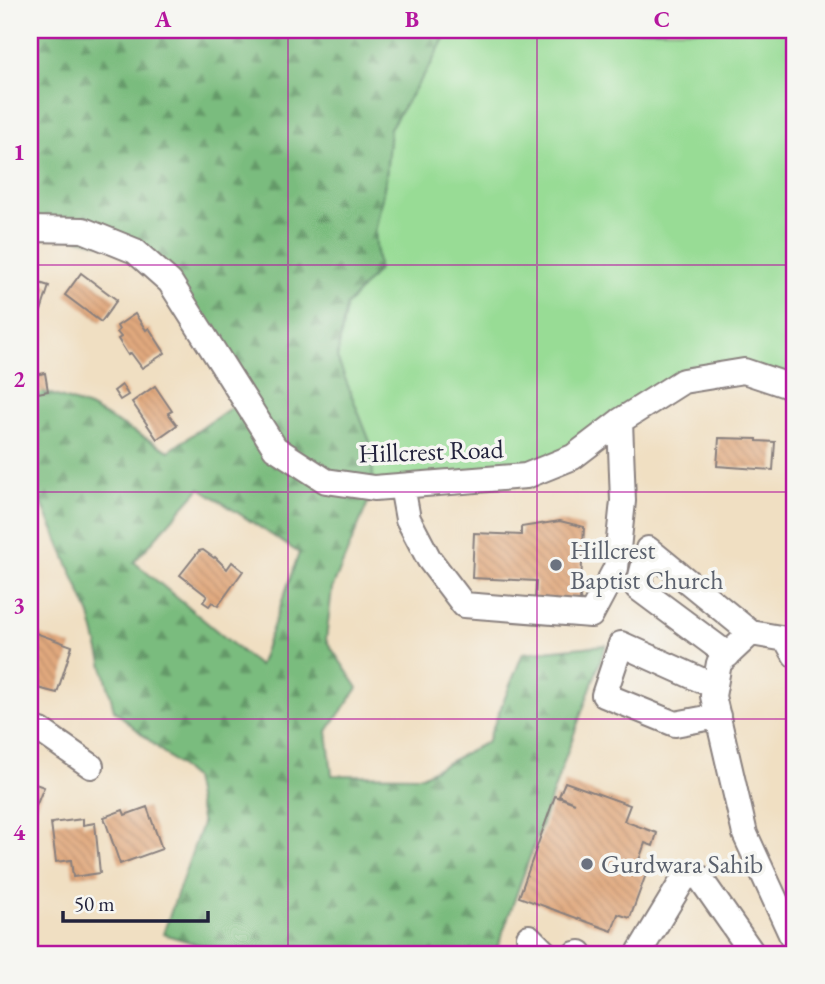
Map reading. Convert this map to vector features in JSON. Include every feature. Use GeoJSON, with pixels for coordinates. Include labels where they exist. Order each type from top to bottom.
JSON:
{"type":"FeatureCollection","features":[{"type":"Feature","properties":{"kind":"street","name":"Hillcrest Road"},"geometry":{"type":"LineString","coordinates":[[30,229],[83,230],[135,251],[170,282],[275,449],[326,481],[374,488],[526,476],[573,457],[620,421],[682,381],[744,372],[795,388]]}},
{"type":"Feature","properties":{"kind":"street"},"geometry":{"type":"LineString","coordinates":[[402,486],[408,519],[429,559],[464,605],[591,615],[616,568],[623,501],[620,421]]}},
{"type":"Feature","properties":{"kind":"street"},"geometry":{"type":"LineString","coordinates":[[728,655],[638,588],[648,549],[751,634],[786,639],[795,655]]}},
{"type":"Feature","properties":{"kind":"street"},"geometry":{"type":"LineString","coordinates":[[751,634],[719,663],[713,696],[745,834],[795,943]]}},
{"type":"Feature","properties":{"kind":"street"},"geometry":{"type":"LineString","coordinates":[[714,686],[621,644],[604,695],[675,724],[718,716]]}},
{"type":"Feature","properties":{"kind":"street"},"geometry":{"type":"LineString","coordinates":[[30,727],[41,731],[91,766]]}},
{"type":"Feature","properties":{"kind":"street"},"geometry":{"type":"LineString","coordinates":[[642,954],[640,951],[686,875],[700,878],[753,954]]}},
{"type":"Feature","properties":{"kind":"green space"},"geometry":{"type":"Polygon","coordinates":[[[30,30],[448,30],[431,64],[390,128],[386,177],[375,232],[378,270],[346,306],[337,358],[370,442],[374,488],[332,589],[326,640],[358,688],[327,731],[332,775],[422,776],[487,742],[523,653],[606,645],[495,954],[231,954],[163,934],[202,824],[193,778],[114,710],[90,615],[38,494],[30,485],[30,387],[89,407],[169,451],[243,399],[135,251],[30,229],[30,30]],[[200,488],[134,562],[259,666],[299,553],[200,488]]]}},
{"type":"Feature","properties":{"kind":"green space"},"geometry":{"type":"Polygon","coordinates":[[[448,30],[795,30],[795,388],[744,371],[683,381],[573,457],[374,488],[370,442],[337,358],[346,306],[378,270],[375,232],[386,177],[390,128],[431,64],[448,30]]]}},
{"type":"Feature","properties":{"kind":"building"},"geometry":{"type":"Polygon","coordinates":[[[81,273],[117,300],[101,322],[65,295],[81,273]]]}},
{"type":"Feature","properties":{"kind":"building"},"geometry":{"type":"Polygon","coordinates":[[[30,280],[49,286],[41,311],[30,308],[30,280]]]}},
{"type":"Feature","properties":{"kind":"building"},"geometry":{"type":"Polygon","coordinates":[[[135,314],[146,330],[149,328],[165,353],[142,368],[131,353],[128,355],[118,339],[121,337],[117,332],[117,326],[135,314]]]}},
{"type":"Feature","properties":{"kind":"building"},"geometry":{"type":"Polygon","coordinates":[[[45,373],[48,391],[38,393],[35,375],[45,373]]]}},
{"type":"Feature","properties":{"kind":"building"},"geometry":{"type":"Polygon","coordinates":[[[122,385],[128,395],[120,400],[114,391],[122,385]]]}},
{"type":"Feature","properties":{"kind":"building"},"geometry":{"type":"Polygon","coordinates":[[[155,386],[172,411],[168,413],[177,425],[157,439],[132,402],[155,386]]]}},
{"type":"Feature","properties":{"kind":"building"},"geometry":{"type":"Polygon","coordinates":[[[719,438],[775,442],[773,470],[717,466],[719,438]]]}},
{"type":"Feature","properties":{"kind":"building"},"geometry":{"type":"Polygon","coordinates":[[[560,521],[584,527],[580,600],[582,606],[535,601],[536,581],[472,578],[474,533],[521,535],[521,527],[560,521]]]}},
{"type":"Feature","properties":{"kind":"building"},"geometry":{"type":"Polygon","coordinates":[[[203,550],[227,569],[232,562],[243,571],[218,606],[212,602],[209,606],[203,602],[207,596],[180,575],[199,551],[203,550]]]}},
{"type":"Feature","properties":{"kind":"building"},"geometry":{"type":"Polygon","coordinates":[[[30,631],[72,646],[57,693],[30,686],[30,631]]]}},
{"type":"Feature","properties":{"kind":"building"},"geometry":{"type":"Polygon","coordinates":[[[30,782],[44,787],[34,811],[30,809],[30,782]]]}},
{"type":"Feature","properties":{"kind":"building","name":"Gurdwara Sahib"},"geometry":{"type":"Polygon","coordinates":[[[565,782],[630,805],[624,821],[657,833],[653,846],[645,843],[638,863],[649,866],[630,918],[618,914],[612,931],[519,897],[555,796],[575,803],[559,796],[565,782]]]}},
{"type":"Feature","properties":{"kind":"building"},"geometry":{"type":"Polygon","coordinates":[[[147,807],[162,849],[120,864],[104,817],[123,810],[125,815],[147,807]]]}},
{"type":"Feature","properties":{"kind":"building"},"geometry":{"type":"Polygon","coordinates":[[[83,819],[83,825],[95,823],[100,873],[73,877],[71,860],[56,862],[51,823],[83,819]]]}},
{"type":"Feature","properties":{"kind":"place","name":"Hillcrest Baptist Church"},"geometry":{"type":"Point","coordinates":[556,565]}},
{"type":"Feature","properties":{"kind":"place","name":"Gurdwara Sahib"},"geometry":{"type":"Point","coordinates":[587,864]}}]}
